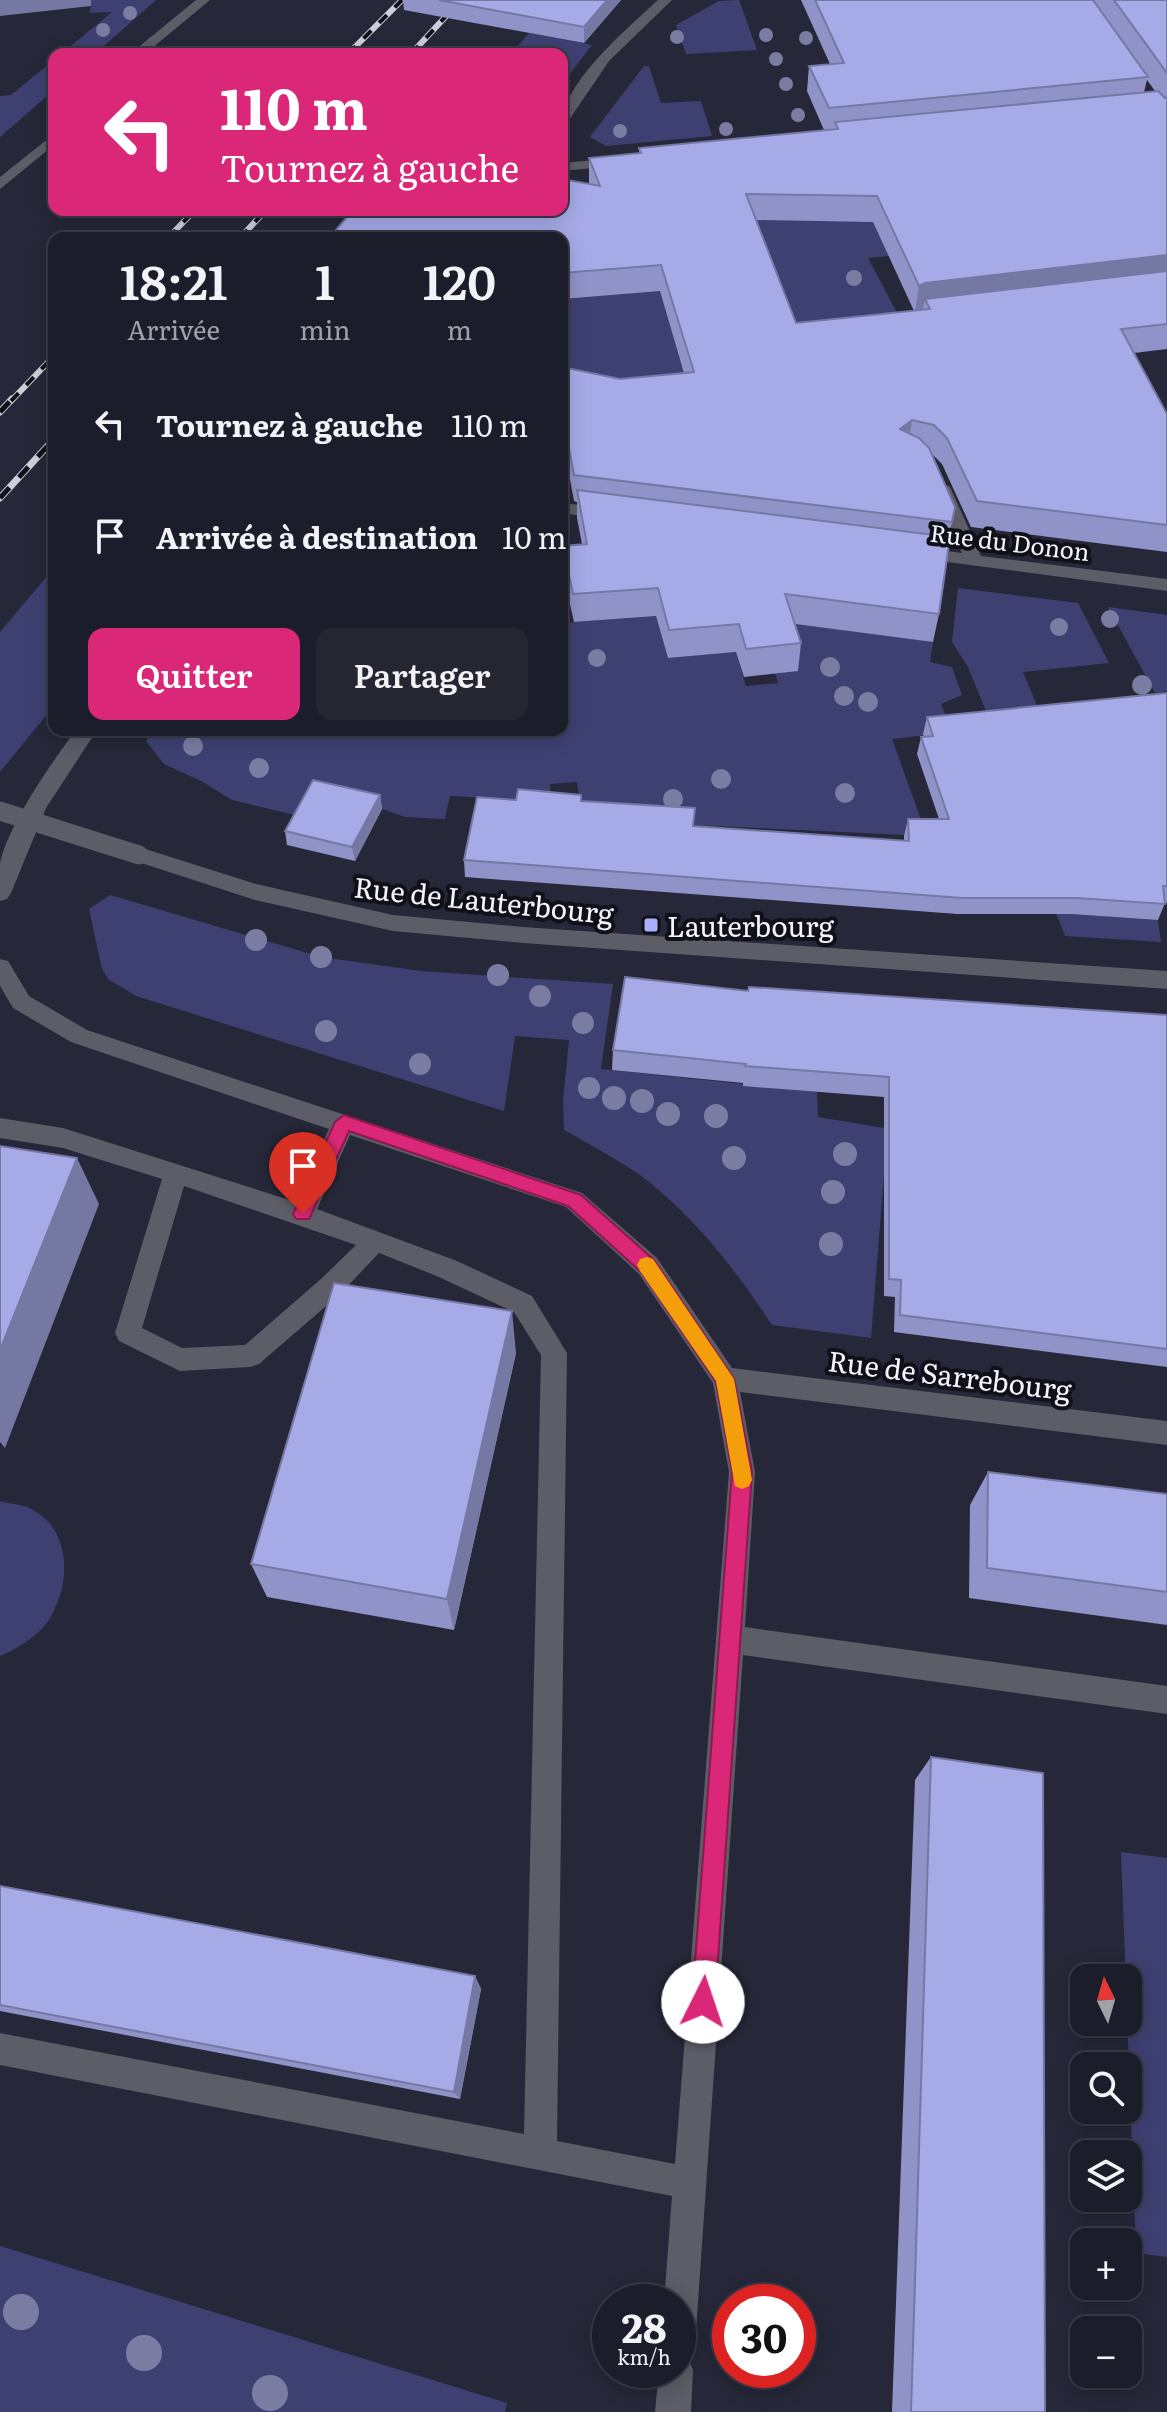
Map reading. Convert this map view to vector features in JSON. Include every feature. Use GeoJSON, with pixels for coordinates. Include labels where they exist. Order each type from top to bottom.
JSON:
{"type":"FeatureCollection","features":[{"type":"Feature","properties":{"kind":"street"},"geometry":{"type":"LineString","coordinates":[[144,48],[204,0]]}},
{"type":"Feature","properties":{"kind":"street"},"geometry":{"type":"LineString","coordinates":[[568,111],[604,58],[666,0]]}},
{"type":"Feature","properties":{"kind":"street"},"geometry":{"type":"LineString","coordinates":[[0,185],[48,143]]}},
{"type":"Feature","properties":{"kind":"street"},"geometry":{"type":"LineString","coordinates":[[568,166],[641,160]]}},
{"type":"Feature","properties":{"kind":"street"},"geometry":{"type":"LineString","coordinates":[[934,470],[974,560]]}},
{"type":"Feature","properties":{"kind":"street"},"geometry":{"type":"LineString","coordinates":[[568,509],[625,516]]}},
{"type":"Feature","properties":{"kind":"street","name":"Rue du Donon"},"geometry":{"type":"LineString","coordinates":[[895,550],[1167,585]]}},
{"type":"Feature","properties":{"kind":"street"},"geometry":{"type":"LineString","coordinates":[[0,893],[12,854],[24,831],[57,773],[83,736]]}},
{"type":"Feature","properties":{"kind":"street","name":"Rue de Lauterbourg"},"geometry":{"type":"LineString","coordinates":[[0,811],[255,892],[393,923],[523,935],[1167,980]]}},
{"type":"Feature","properties":{"kind":"street"},"geometry":{"type":"LineString","coordinates":[[0,967],[21,1002],[79,1036],[574,1200],[648,1266],[725,1379],[742,1472],[683,2284]]}},
{"type":"Feature","properties":{"kind":"street"},"geometry":{"type":"LineString","coordinates":[[303,1214],[344,1122]]}},
{"type":"Feature","properties":{"kind":"street"},"geometry":{"type":"LineString","coordinates":[[0,1128],[63,1138],[176,1173],[303,1214],[448,1269],[523,1304],[554,1353],[540,2155]]}},
{"type":"Feature","properties":{"kind":"street"},"geometry":{"type":"LineString","coordinates":[[176,1173],[128,1333],[180,1360],[250,1356],[331,1286],[375,1241]]}},
{"type":"Feature","properties":{"kind":"street","name":"Rue de Sarrebourg"},"geometry":{"type":"LineString","coordinates":[[725,1379],[1167,1433]]}},
{"type":"Feature","properties":{"kind":"street"},"geometry":{"type":"LineString","coordinates":[[730,1639],[1167,1700]]}},
{"type":"Feature","properties":{"kind":"street"},"geometry":{"type":"LineString","coordinates":[[0,2049],[690,2183]]}},
{"type":"Feature","properties":{"kind":"street"},"geometry":{"type":"LineString","coordinates":[[673,2412],[675,2388]]}},
{"type":"Feature","properties":{"kind":"shaded area"},"geometry":{"type":"Polygon","coordinates":[[[91,0],[156,0],[102,48],[68,48],[112,12],[90,13],[91,0]]]}},
{"type":"Feature","properties":{"kind":"shaded area"},"geometry":{"type":"Polygon","coordinates":[[[739,0],[757,50],[686,54],[676,25],[719,1],[739,0]]]}},
{"type":"Feature","properties":{"kind":"shaded area"},"geometry":{"type":"Polygon","coordinates":[[[529,33],[592,45],[568,76],[568,48],[516,48],[529,33]]]}},
{"type":"Feature","properties":{"kind":"shaded area"},"geometry":{"type":"Polygon","coordinates":[[[48,65],[48,95],[0,137],[0,96],[11,95],[48,65]]]}},
{"type":"Feature","properties":{"kind":"shaded area"},"geometry":{"type":"Polygon","coordinates":[[[644,66],[649,66],[661,103],[701,101],[712,136],[606,146],[590,137],[644,66]]]}},
{"type":"Feature","properties":{"kind":"shaded area"},"geometry":{"type":"Polygon","coordinates":[[[861,151],[889,256],[868,258],[926,367],[692,398],[568,420],[568,254],[861,151]]]}},
{"type":"Feature","properties":{"kind":"shaded area"},"geometry":{"type":"Polygon","coordinates":[[[48,575],[48,713],[0,772],[0,632],[48,575]]]}},
{"type":"Feature","properties":{"kind":"shaded area"},"geometry":{"type":"Polygon","coordinates":[[[958,588],[1078,603],[1109,663],[1023,672],[1048,732],[1004,755],[968,667],[952,642],[958,588]]]}},
{"type":"Feature","properties":{"kind":"shaded area"},"geometry":{"type":"Polygon","coordinates":[[[1108,607],[1167,615],[1167,691],[1155,693],[1108,607]]]}},
{"type":"Feature","properties":{"kind":"shaded area"},"geometry":{"type":"Polygon","coordinates":[[[656,616],[668,658],[736,652],[746,686],[778,683],[758,619],[933,642],[930,662],[952,667],[962,695],[941,704],[952,732],[892,739],[927,836],[694,825],[581,815],[577,782],[550,784],[552,809],[487,798],[450,796],[445,819],[405,817],[382,809],[303,817],[232,800],[164,764],[146,741],[150,736],[568,736],[568,623],[656,616]]]}},
{"type":"Feature","properties":{"kind":"shaded area"},"geometry":{"type":"Polygon","coordinates":[[[1045,885],[1072,914],[1158,920],[1161,942],[1065,936],[1045,885]]]}},
{"type":"Feature","properties":{"kind":"shaded area"},"geometry":{"type":"Polygon","coordinates":[[[110,895],[321,957],[421,971],[613,984],[601,1069],[817,1092],[818,1117],[884,1128],[884,1175],[871,1338],[772,1325],[722,1255],[678,1208],[640,1175],[564,1130],[563,1100],[569,1040],[515,1036],[504,1111],[136,996],[108,979],[102,969],[89,909],[110,895]]]}},
{"type":"Feature","properties":{"kind":"shaded area"},"geometry":{"type":"Polygon","coordinates":[[[0,1501],[27,1507],[45,1519],[55,1531],[61,1546],[64,1578],[60,1595],[46,1624],[24,1643],[0,1656],[0,1501]]]}},
{"type":"Feature","properties":{"kind":"shaded area"},"geometry":{"type":"Polygon","coordinates":[[[1121,1852],[1167,1858],[1167,2257],[1142,2254],[1142,2228],[1135,2228],[1134,2212],[1142,2212],[1142,2140],[1132,2140],[1131,2124],[1142,2124],[1142,2052],[1128,2052],[1128,2036],[1142,2036],[1142,1964],[1125,1964],[1121,1852]]]}},
{"type":"Feature","properties":{"kind":"shaded area"},"geometry":{"type":"Polygon","coordinates":[[[0,2246],[507,2403],[505,2412],[0,2412],[0,2246]]]}},
{"type":"Feature","properties":{"kind":"building"},"geometry":{"type":"Polygon","coordinates":[[[439,0],[607,0],[584,27],[439,0]]]}},
{"type":"Feature","properties":{"kind":"building"},"geometry":{"type":"Polygon","coordinates":[[[815,0],[1093,0],[1148,77],[829,108],[809,66],[844,63],[815,0]]]}},
{"type":"Feature","properties":{"kind":"building"},"geometry":{"type":"Polygon","coordinates":[[[1114,0],[1167,0],[1167,73],[1114,0]]]}},
{"type":"Feature","properties":{"kind":"building"},"geometry":{"type":"Polygon","coordinates":[[[1158,91],[1167,97],[1167,255],[919,286],[877,196],[746,194],[796,323],[930,309],[925,299],[1167,271],[1167,324],[1121,329],[1167,414],[1167,525],[977,501],[947,438],[934,425],[912,420],[900,429],[919,438],[929,448],[955,507],[952,522],[574,475],[568,448],[568,368],[620,379],[694,372],[661,265],[568,273],[568,232],[334,232],[348,216],[568,216],[568,180],[600,186],[589,158],[641,153],[639,148],[838,129],[835,122],[1158,91]]]}},
{"type":"Feature","properties":{"kind":"building"},"geometry":{"type":"Polygon","coordinates":[[[577,490],[950,537],[939,614],[785,594],[801,643],[746,649],[739,624],[669,630],[658,588],[573,594],[568,570],[568,546],[587,544],[577,490]]]}},
{"type":"Feature","properties":{"kind":"building"},"geometry":{"type":"Polygon","coordinates":[[[1167,693],[1165,904],[1077,898],[962,898],[464,860],[477,797],[516,800],[518,789],[581,795],[581,801],[695,808],[693,826],[909,841],[908,819],[949,819],[921,737],[933,736],[927,717],[1167,693]]]}},
{"type":"Feature","properties":{"kind":"building"},"geometry":{"type":"Polygon","coordinates":[[[313,780],[380,795],[352,847],[285,831],[313,780]]]}},
{"type":"Feature","properties":{"kind":"building"},"geometry":{"type":"Polygon","coordinates":[[[625,977],[748,991],[749,987],[1167,1015],[1167,1349],[900,1315],[901,1280],[889,1279],[889,1077],[745,1066],[613,1050],[625,977]]]}},
{"type":"Feature","properties":{"kind":"building"},"geometry":{"type":"Polygon","coordinates":[[[0,1146],[77,1158],[0,1350],[0,1146]]]}},
{"type":"Feature","properties":{"kind":"building"},"geometry":{"type":"Polygon","coordinates":[[[334,1283],[512,1311],[447,1599],[251,1564],[334,1283]]]}},
{"type":"Feature","properties":{"kind":"building"},"geometry":{"type":"Polygon","coordinates":[[[988,1472],[1167,1494],[1167,1592],[987,1568],[988,1472]]]}},
{"type":"Feature","properties":{"kind":"building"},"geometry":{"type":"Polygon","coordinates":[[[931,1757],[1043,1773],[1045,2412],[911,2412],[931,1757]]]}},
{"type":"Feature","properties":{"kind":"building"},"geometry":{"type":"Polygon","coordinates":[[[0,1886],[475,1976],[454,2092],[0,2005],[0,1886]]]}},
{"type":"Feature","properties":{"kind":"railway"},"geometry":{"type":"LineString","coordinates":[[354,48],[402,0]]}},
{"type":"Feature","properties":{"kind":"railway"},"geometry":{"type":"LineString","coordinates":[[417,48],[461,0]]}},
{"type":"Feature","properties":{"kind":"railway"},"geometry":{"type":"LineString","coordinates":[[174,232],[189,216]]}},
{"type":"Feature","properties":{"kind":"railway"},"geometry":{"type":"LineString","coordinates":[[246,232],[260,216]]}},
{"type":"Feature","properties":{"kind":"railway"},"geometry":{"type":"LineString","coordinates":[[11,401],[48,362]]}},
{"type":"Feature","properties":{"kind":"railway"},"geometry":{"type":"LineString","coordinates":[[0,412],[12,399]]}},
{"type":"Feature","properties":{"kind":"railway"},"geometry":{"type":"LineString","coordinates":[[0,498],[48,446]]}},
{"type":"Feature","properties":{"kind":"slow traffic"},"geometry":{"type":"LineString","coordinates":[[647,1265],[725,1379],[742,1480]]}},
{"type":"Feature","properties":{"kind":"place","name":"Lauterbourg"},"geometry":{"type":"Point","coordinates":[651,925]}},
{"type":"Feature","properties":{"kind":"route"},"geometry":{"type":"LineString","coordinates":[[303,1214],[344,1122],[574,1200],[648,1266],[725,1379],[742,1472],[703,2002]]}}]}
